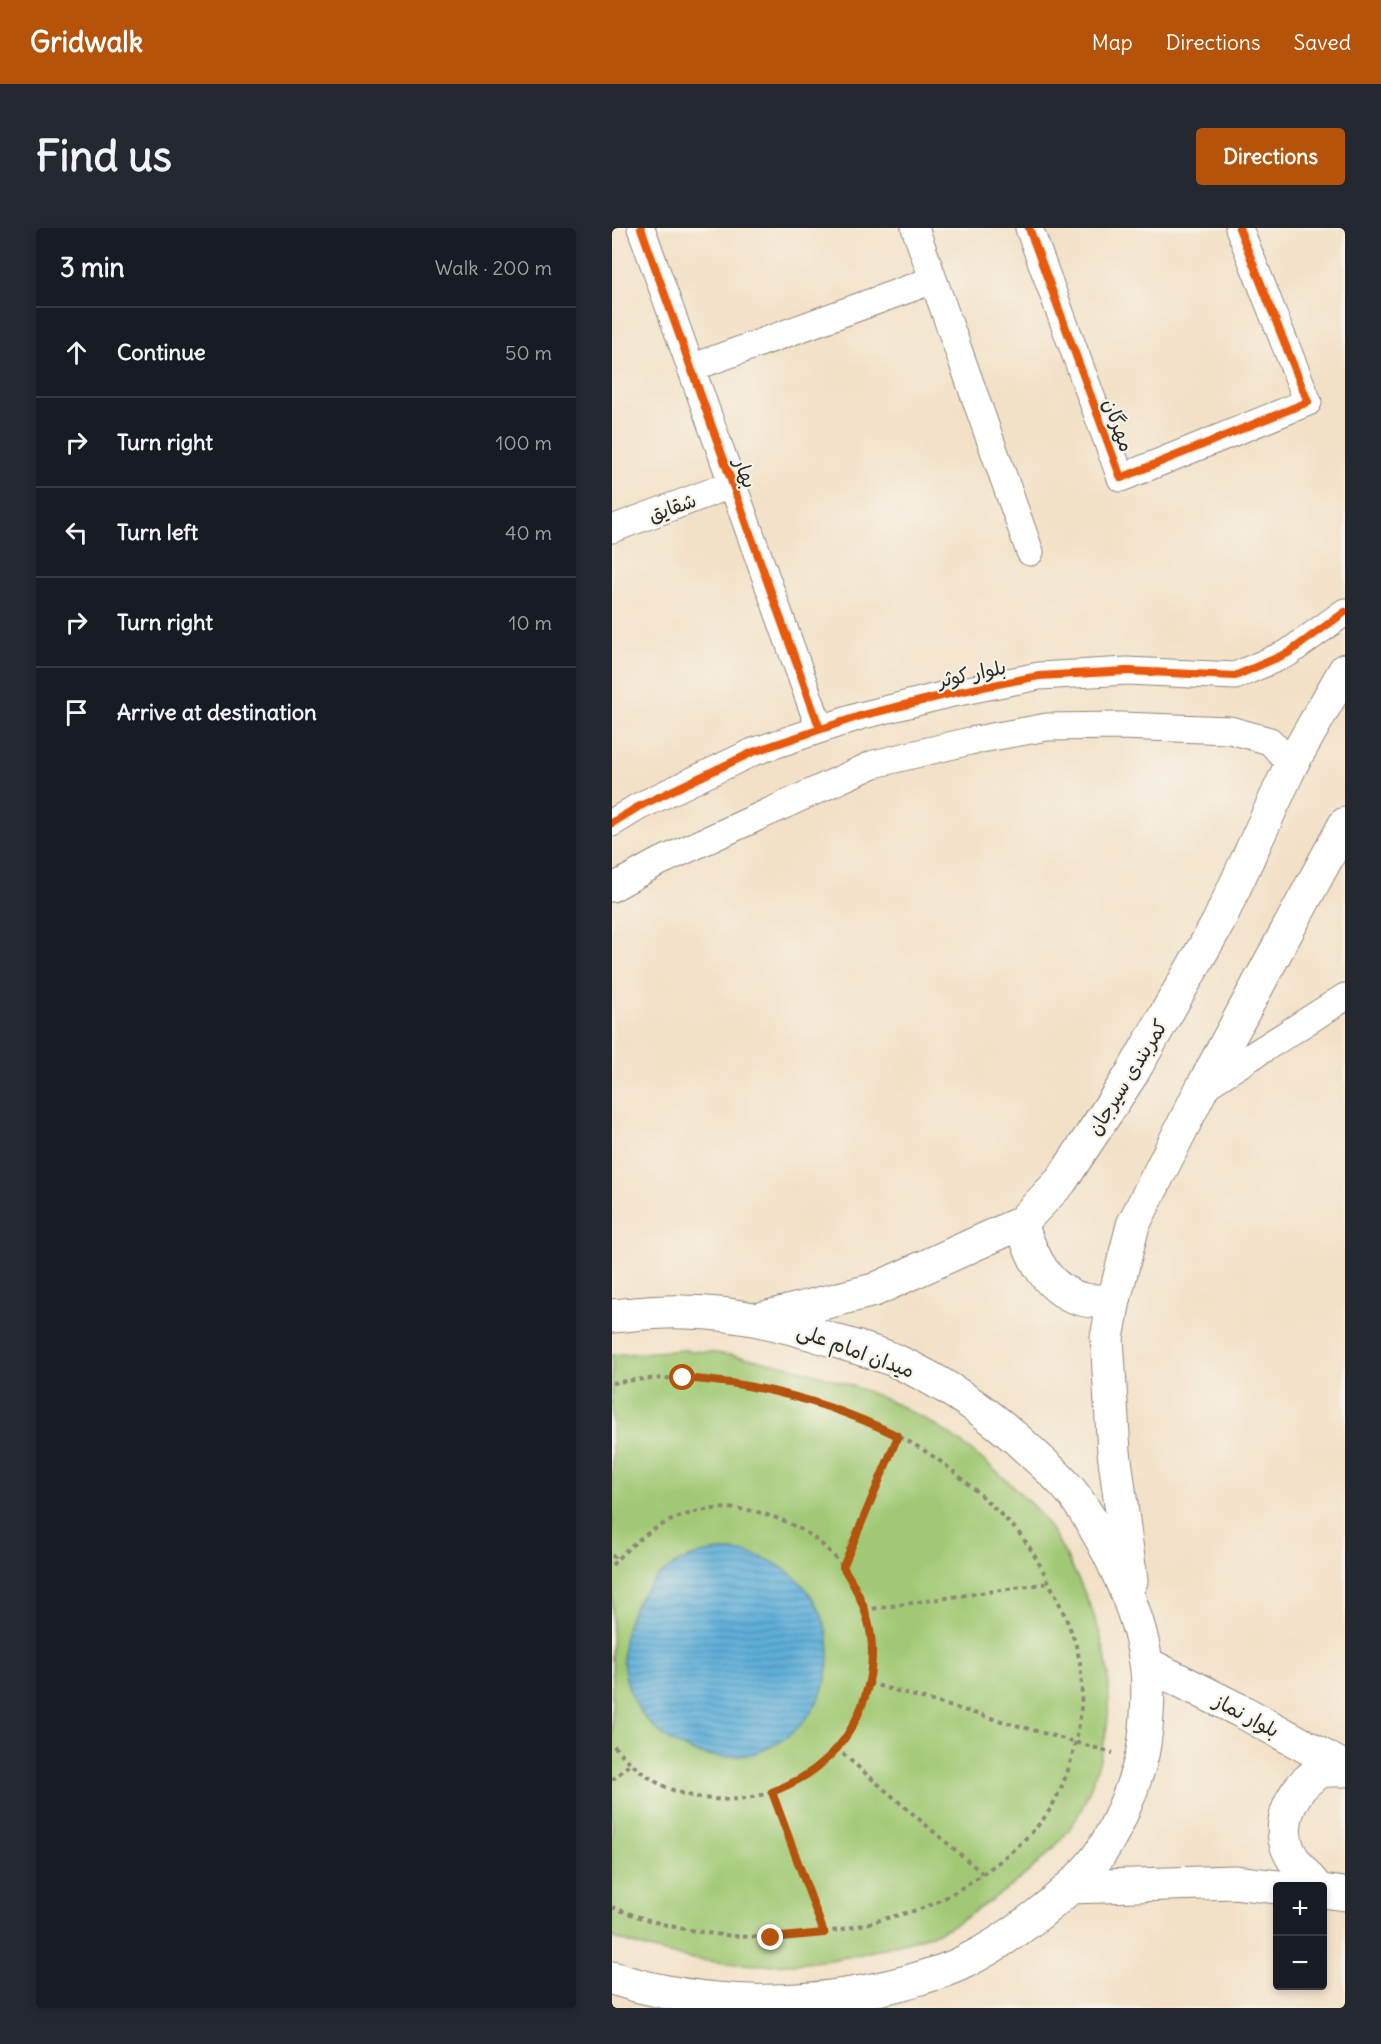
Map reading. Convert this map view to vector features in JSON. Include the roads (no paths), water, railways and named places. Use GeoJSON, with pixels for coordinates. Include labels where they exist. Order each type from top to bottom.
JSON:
{"type":"FeatureCollection","features":[{"type":"Feature","properties":{"kind":"main road","name":"کمربندی سیرجان"},"geometry":{"type":"LineString","coordinates":[[758,1319],[874,1290],[1021,1223],[1061,1181],[1131,1075],[1218,923],[1292,765],[1345,669]]}},
{"type":"Feature","properties":{"kind":"main road"},"geometry":{"type":"LineString","coordinates":[[1136,1616],[1114,1452],[1107,1338],[1133,1225],[1202,1088],[1345,824]]}},
{"type":"Feature","properties":{"kind":"main road"},"geometry":{"type":"LineString","coordinates":[[1021,1223],[1034,1258],[1044,1275],[1056,1288],[1085,1300],[1114,1300]]}},
{"type":"Feature","properties":{"kind":"main road","name":"میدان امام علی"},"geometry":{"type":"LineString","coordinates":[[612,1316],[685,1312],[758,1319],[794,1327],[890,1359],[956,1392],[1017,1438],[1075,1497],[1118,1573],[1136,1616],[1147,1664],[1146,1713],[1141,1761],[1123,1807],[1102,1850],[1070,1887],[1034,1916],[962,1964],[838,2002],[735,2004],[661,1992],[612,1978]]}},
{"type":"Feature","properties":{"kind":"main road","name":"بلوار نماز"},"geometry":{"type":"LineString","coordinates":[[1147,1664],[1243,1712],[1345,1769]]}},
{"type":"Feature","properties":{"kind":"main road"},"geometry":{"type":"LineString","coordinates":[[1311,1882],[1288,1850],[1283,1828],[1289,1808],[1301,1787],[1319,1772],[1345,1769]]}},
{"type":"Feature","properties":{"kind":"main road"},"geometry":{"type":"LineString","coordinates":[[1070,1887],[1234,1882],[1273,1886]]}},
{"type":"Feature","properties":{"kind":"main road"},"geometry":{"type":"LineString","coordinates":[[1327,1892],[1345,1894]]}},
{"type":"Feature","properties":{"kind":"street","name":"بهار"},"geometry":{"type":"LineString","coordinates":[[642,228],[820,729]]}},
{"type":"Feature","properties":{"kind":"street"},"geometry":{"type":"LineString","coordinates":[[915,228],[1030,552]]}},
{"type":"Feature","properties":{"kind":"street","name":"مهرگان"},"geometry":{"type":"LineString","coordinates":[[1029,228],[1120,478],[1308,402],[1239,228]]}},
{"type":"Feature","properties":{"kind":"street"},"geometry":{"type":"LineString","coordinates":[[691,368],[933,280]]}},
{"type":"Feature","properties":{"kind":"street","name":"شقایق"},"geometry":{"type":"LineString","coordinates":[[612,529],[733,484]]}},
{"type":"Feature","properties":{"kind":"street","name":"بلوار کوثر"},"geometry":{"type":"LineString","coordinates":[[612,823],[638,807],[753,752],[860,716],[953,693],[1039,676],[1127,671],[1235,676],[1288,653],[1345,612]]}},
{"type":"Feature","properties":{"kind":"street"},"geometry":{"type":"LineString","coordinates":[[612,888],[656,864],[874,764],[970,741],[1047,727],[1121,726],[1230,730],[1270,741],[1292,765]]}},
{"type":"Feature","properties":{"kind":"street"},"geometry":{"type":"LineString","coordinates":[[1202,1088],[1345,997]]}},
{"type":"Feature","properties":{"kind":"water"},"geometry":{"type":"Polygon","coordinates":[[[726,1551],[746,1553],[765,1559],[799,1581],[821,1615],[827,1634],[829,1654],[827,1674],[821,1693],[799,1727],[765,1749],[746,1755],[726,1757],[706,1755],[687,1749],[653,1727],[631,1693],[625,1674],[623,1654],[625,1634],[631,1615],[653,1581],[687,1559],[706,1553],[726,1551]]]}}]}
